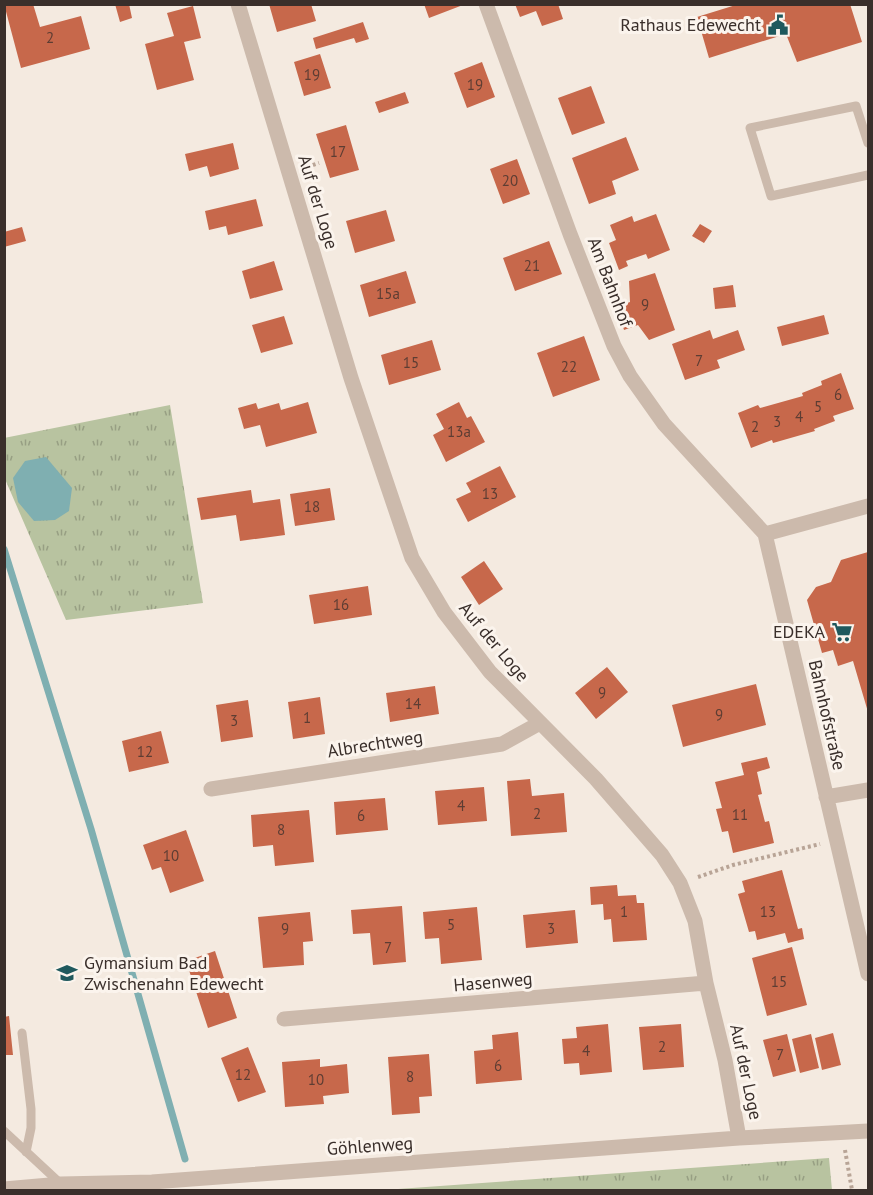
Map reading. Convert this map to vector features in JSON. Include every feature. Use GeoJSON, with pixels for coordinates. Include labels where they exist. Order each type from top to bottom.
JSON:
{"type":"FeatureCollection","features":[{"type":"Feature","properties":{"kind":"street","name":"Auf der Loge"},"geometry":{"type":"LineString","coordinates":[[238,4],[351,378],[412,558],[450,621],[490,672],[596,779],[655,846],[680,883],[695,921],[739,1138],[868,1131]]}},
{"type":"Feature","properties":{"kind":"street","name":"Am Bahnhof"},"geometry":{"type":"LineString","coordinates":[[486,4],[570,234],[614,346],[630,376],[664,424],[765,534]]}},
{"type":"Feature","properties":{"kind":"street"},"geometry":{"type":"LineString","coordinates":[[765,534],[868,506]]}},
{"type":"Feature","properties":{"kind":"street","name":"Bahnhofstraße"},"geometry":{"type":"LineString","coordinates":[[765,534],[868,974]]}},
{"type":"Feature","properties":{"kind":"street","name":"Albrechtweg"},"geometry":{"type":"LineString","coordinates":[[211,789],[502,744],[540,723]]}},
{"type":"Feature","properties":{"kind":"street"},"geometry":{"type":"LineString","coordinates":[[826,797],[868,790]]}},
{"type":"Feature","properties":{"kind":"street","name":"Hasenweg"},"geometry":{"type":"LineString","coordinates":[[284,1019],[706,983]]}},
{"type":"Feature","properties":{"kind":"street","name":"Göhlenweg"},"geometry":{"type":"LineString","coordinates":[[4,1189],[61,1184],[153,1186],[739,1138]]}},
{"type":"Feature","properties":{"kind":"lane"},"geometry":{"type":"LineString","coordinates":[[868,143],[856,106],[750,128],[771,196],[868,175]]}},
{"type":"Feature","properties":{"kind":"lane"},"geometry":{"type":"LineString","coordinates":[[22,1033],[31,1109],[31,1128],[26,1152]]}},
{"type":"Feature","properties":{"kind":"lane"},"geometry":{"type":"LineString","coordinates":[[4,1131],[61,1184]]}},
{"type":"Feature","properties":{"kind":"path"},"geometry":{"type":"LineString","coordinates":[[680,883],[733,865],[836,840]]}},
{"type":"Feature","properties":{"kind":"path"},"geometry":{"type":"LineString","coordinates":[[846,1156],[852,1191]]}},
{"type":"Feature","properties":{"kind":"green space"},"geometry":{"type":"Polygon","coordinates":[[[170,405],[203,603],[66,620],[5,479],[4,438],[170,405]]]}},
{"type":"Feature","properties":{"kind":"green space"},"geometry":{"type":"Polygon","coordinates":[[[829,1158],[832,1190],[384,1190],[829,1158]]]}},
{"type":"Feature","properties":{"kind":"water"},"geometry":{"type":"Polygon","coordinates":[[[46,457],[72,488],[69,511],[55,520],[34,521],[18,502],[13,478],[25,461],[46,457]]]}},
{"type":"Feature","properties":{"kind":"building"},"geometry":{"type":"Polygon","coordinates":[[[4,4],[33,4],[40,27],[81,16],[90,49],[21,68],[4,4]]]}},
{"type":"Feature","properties":{"kind":"building"},"geometry":{"type":"Polygon","coordinates":[[[115,4],[129,4],[132,18],[120,22],[115,4]]]}},
{"type":"Feature","properties":{"kind":"building"},"geometry":{"type":"Polygon","coordinates":[[[269,4],[311,4],[316,21],[277,32],[269,4]]]}},
{"type":"Feature","properties":{"kind":"building"},"geometry":{"type":"Polygon","coordinates":[[[424,4],[463,4],[463,5],[429,18],[424,4]]]}},
{"type":"Feature","properties":{"kind":"building"},"geometry":{"type":"Polygon","coordinates":[[[515,4],[558,4],[563,19],[542,26],[536,11],[520,17],[515,4]]]}},
{"type":"Feature","properties":{"kind":"building","name":"Rathaus Edewecht"},"geometry":{"type":"Polygon","coordinates":[[[739,4],[850,4],[862,42],[797,62],[786,34],[709,58],[697,17],[739,4]]]}},
{"type":"Feature","properties":{"kind":"building"},"geometry":{"type":"Polygon","coordinates":[[[193,6],[201,38],[184,42],[194,80],[157,90],[145,44],[174,36],[167,13],[193,6]]]}},
{"type":"Feature","properties":{"kind":"building"},"geometry":{"type":"Polygon","coordinates":[[[363,22],[369,39],[356,43],[354,38],[316,49],[313,38],[363,22]]]}},
{"type":"Feature","properties":{"kind":"building"},"geometry":{"type":"Polygon","coordinates":[[[320,54],[331,88],[304,96],[294,62],[320,54]]]}},
{"type":"Feature","properties":{"kind":"building"},"geometry":{"type":"Polygon","coordinates":[[[482,62],[495,97],[467,108],[454,73],[482,62]]]}},
{"type":"Feature","properties":{"kind":"building"},"geometry":{"type":"Polygon","coordinates":[[[591,86],[605,123],[572,135],[558,98],[591,86]]]}},
{"type":"Feature","properties":{"kind":"building"},"geometry":{"type":"Polygon","coordinates":[[[405,92],[409,103],[379,113],[375,102],[405,92]]]}},
{"type":"Feature","properties":{"kind":"building"},"geometry":{"type":"Polygon","coordinates":[[[346,125],[359,170],[330,178],[316,134],[346,125]]]}},
{"type":"Feature","properties":{"kind":"building"},"geometry":{"type":"Polygon","coordinates":[[[626,137],[639,170],[612,181],[616,194],[589,204],[572,158],[626,137]]]}},
{"type":"Feature","properties":{"kind":"building"},"geometry":{"type":"Polygon","coordinates":[[[233,143],[239,169],[210,177],[207,166],[189,171],[185,154],[233,143]]]}},
{"type":"Feature","properties":{"kind":"building"},"geometry":{"type":"Polygon","coordinates":[[[517,159],[530,194],[503,204],[490,169],[517,159]]]}},
{"type":"Feature","properties":{"kind":"building"},"geometry":{"type":"Polygon","coordinates":[[[256,199],[263,226],[228,235],[226,226],[209,230],[205,211],[256,199]]]}},
{"type":"Feature","properties":{"kind":"building"},"geometry":{"type":"Polygon","coordinates":[[[386,210],[395,241],[355,253],[346,221],[386,210]]]}},
{"type":"Feature","properties":{"kind":"building"},"geometry":{"type":"Polygon","coordinates":[[[656,214],[670,250],[648,259],[646,254],[626,261],[628,266],[619,270],[609,243],[616,240],[610,225],[632,216],[634,222],[656,214]]]}},
{"type":"Feature","properties":{"kind":"building"},"geometry":{"type":"Polygon","coordinates":[[[700,224],[712,231],[704,243],[692,236],[700,224]]]}},
{"type":"Feature","properties":{"kind":"building"},"geometry":{"type":"Polygon","coordinates":[[[22,227],[26,241],[4,247],[4,232],[22,227]]]}},
{"type":"Feature","properties":{"kind":"building"},"geometry":{"type":"Polygon","coordinates":[[[549,241],[562,274],[515,291],[503,258],[549,241]]]}},
{"type":"Feature","properties":{"kind":"building"},"geometry":{"type":"Polygon","coordinates":[[[274,261],[283,290],[250,299],[242,271],[274,261]]]}},
{"type":"Feature","properties":{"kind":"building"},"geometry":{"type":"Polygon","coordinates":[[[406,271],[416,303],[369,317],[360,285],[406,271]]]}},
{"type":"Feature","properties":{"kind":"building"},"geometry":{"type":"Polygon","coordinates":[[[655,273],[675,330],[649,340],[638,325],[624,330],[617,307],[630,302],[629,281],[655,273]]]}},
{"type":"Feature","properties":{"kind":"building"},"geometry":{"type":"Polygon","coordinates":[[[733,285],[736,307],[715,309],[713,288],[733,285]]]}},
{"type":"Feature","properties":{"kind":"building"},"geometry":{"type":"Polygon","coordinates":[[[824,315],[829,334],[782,346],[777,327],[824,315]]]}},
{"type":"Feature","properties":{"kind":"building"},"geometry":{"type":"Polygon","coordinates":[[[284,316],[293,344],[261,353],[252,325],[284,316]]]}},
{"type":"Feature","properties":{"kind":"building"},"geometry":{"type":"Polygon","coordinates":[[[710,330],[713,339],[738,330],[745,350],[717,360],[720,368],[685,380],[672,344],[710,330]]]}},
{"type":"Feature","properties":{"kind":"building"},"geometry":{"type":"Polygon","coordinates":[[[584,336],[600,380],[553,397],[537,353],[584,336]]]}},
{"type":"Feature","properties":{"kind":"building"},"geometry":{"type":"Polygon","coordinates":[[[432,340],[441,370],[389,385],[381,355],[432,340]]]}},
{"type":"Feature","properties":{"kind":"building"},"geometry":{"type":"Polygon","coordinates":[[[841,373],[854,409],[833,416],[835,421],[814,429],[815,431],[773,443],[772,440],[751,448],[738,413],[758,405],[760,408],[803,396],[802,393],[822,385],[821,381],[841,373]]]}},
{"type":"Feature","properties":{"kind":"building"},"geometry":{"type":"Polygon","coordinates":[[[308,402],[317,433],[266,447],[260,425],[244,429],[238,408],[256,403],[258,409],[279,403],[281,410],[308,402]]]}},
{"type":"Feature","properties":{"kind":"building"},"geometry":{"type":"Polygon","coordinates":[[[459,402],[467,418],[471,416],[485,442],[446,462],[433,435],[444,429],[436,414],[459,402]]]}},
{"type":"Feature","properties":{"kind":"building"},"geometry":{"type":"Polygon","coordinates":[[[500,466],[516,497],[468,522],[456,499],[471,492],[466,483],[500,466]]]}},
{"type":"Feature","properties":{"kind":"building"},"geometry":{"type":"Polygon","coordinates":[[[330,488],[335,520],[295,526],[290,494],[330,488]]]}},
{"type":"Feature","properties":{"kind":"building"},"geometry":{"type":"Polygon","coordinates":[[[251,490],[253,503],[280,499],[285,535],[240,541],[236,515],[201,520],[197,498],[251,490]]]}},
{"type":"Feature","properties":{"kind":"building","name":"EDEKA"},"geometry":{"type":"Polygon","coordinates":[[[868,552],[868,712],[853,661],[838,666],[833,650],[822,653],[807,600],[816,587],[831,582],[841,560],[868,552]]]}},
{"type":"Feature","properties":{"kind":"building"},"geometry":{"type":"Polygon","coordinates":[[[484,561],[503,589],[479,605],[461,577],[484,561]]]}},
{"type":"Feature","properties":{"kind":"building"},"geometry":{"type":"Polygon","coordinates":[[[368,586],[372,615],[314,624],[309,595],[368,586]]]}},
{"type":"Feature","properties":{"kind":"building"},"geometry":{"type":"Polygon","coordinates":[[[607,667],[628,692],[596,719],[575,693],[607,667]]]}},
{"type":"Feature","properties":{"kind":"building"},"geometry":{"type":"Polygon","coordinates":[[[756,684],[766,725],[683,747],[672,705],[756,684]]]}},
{"type":"Feature","properties":{"kind":"building"},"geometry":{"type":"Polygon","coordinates":[[[435,686],[439,714],[390,722],[386,693],[435,686]]]}},
{"type":"Feature","properties":{"kind":"building"},"geometry":{"type":"Polygon","coordinates":[[[320,697],[325,734],[293,739],[288,702],[320,697]]]}},
{"type":"Feature","properties":{"kind":"building"},"geometry":{"type":"Polygon","coordinates":[[[248,700],[253,737],[221,742],[216,705],[248,700]]]}},
{"type":"Feature","properties":{"kind":"building"},"geometry":{"type":"Polygon","coordinates":[[[161,731],[169,763],[129,772],[122,741],[161,731]]]}},
{"type":"Feature","properties":{"kind":"building"},"geometry":{"type":"Polygon","coordinates":[[[767,757],[770,768],[757,772],[762,794],[758,795],[765,822],[769,821],[774,843],[733,853],[728,831],[722,832],[716,809],[722,808],[715,782],[744,775],[741,763],[767,757]]]}},
{"type":"Feature","properties":{"kind":"building"},"geometry":{"type":"Polygon","coordinates":[[[530,779],[532,796],[564,793],[567,832],[511,836],[507,781],[530,779]]]}},
{"type":"Feature","properties":{"kind":"building"},"geometry":{"type":"Polygon","coordinates":[[[484,787],[487,821],[438,825],[435,791],[484,787]]]}},
{"type":"Feature","properties":{"kind":"building"},"geometry":{"type":"Polygon","coordinates":[[[385,798],[388,830],[336,835],[334,802],[385,798]]]}},
{"type":"Feature","properties":{"kind":"building"},"geometry":{"type":"Polygon","coordinates":[[[309,810],[314,862],[275,866],[273,845],[253,847],[251,815],[309,810]]]}},
{"type":"Feature","properties":{"kind":"building"},"geometry":{"type":"Polygon","coordinates":[[[186,830],[204,881],[170,893],[161,867],[152,870],[143,845],[186,830]]]}},
{"type":"Feature","properties":{"kind":"building"},"geometry":{"type":"Polygon","coordinates":[[[782,870],[798,929],[802,928],[804,939],[788,943],[785,933],[757,940],[755,931],[749,932],[738,894],[745,892],[742,881],[782,870]]]}},
{"type":"Feature","properties":{"kind":"building"},"geometry":{"type":"Polygon","coordinates":[[[617,885],[618,896],[636,895],[637,903],[644,903],[647,940],[613,942],[611,919],[604,920],[603,904],[591,905],[590,887],[617,885]]]}},
{"type":"Feature","properties":{"kind":"building"},"geometry":{"type":"Polygon","coordinates":[[[402,906],[406,962],[373,965],[370,933],[353,934],[351,910],[402,906]]]}},
{"type":"Feature","properties":{"kind":"building"},"geometry":{"type":"Polygon","coordinates":[[[477,907],[482,960],[441,964],[439,938],[425,939],[423,912],[477,907]]]}},
{"type":"Feature","properties":{"kind":"building"},"geometry":{"type":"Polygon","coordinates":[[[575,910],[578,943],[526,948],[523,915],[575,910]]]}},
{"type":"Feature","properties":{"kind":"building"},"geometry":{"type":"Polygon","coordinates":[[[310,912],[313,941],[303,942],[304,965],[263,968],[258,917],[310,912]]]}},
{"type":"Feature","properties":{"kind":"building"},"geometry":{"type":"Polygon","coordinates":[[[792,947],[807,1005],[767,1016],[752,958],[792,947]]]}},
{"type":"Feature","properties":{"kind":"building"},"geometry":{"type":"Polygon","coordinates":[[[215,951],[237,1018],[208,1028],[186,961],[215,951]]]}},
{"type":"Feature","properties":{"kind":"building"},"geometry":{"type":"Polygon","coordinates":[[[9,1016],[13,1055],[4,1055],[4,1017],[9,1016]]]}},
{"type":"Feature","properties":{"kind":"building"},"geometry":{"type":"Polygon","coordinates":[[[608,1024],[612,1072],[580,1075],[579,1063],[564,1064],[562,1039],[577,1038],[576,1027],[608,1024]]]}},
{"type":"Feature","properties":{"kind":"building"},"geometry":{"type":"Polygon","coordinates":[[[681,1024],[684,1067],[643,1070],[639,1027],[681,1024]]]}},
{"type":"Feature","properties":{"kind":"building"},"geometry":{"type":"Polygon","coordinates":[[[518,1032],[522,1080],[476,1084],[474,1051],[493,1049],[492,1035],[518,1032]]]}},
{"type":"Feature","properties":{"kind":"building"},"geometry":{"type":"Polygon","coordinates":[[[833,1033],[841,1065],[822,1070],[815,1038],[833,1033]]]}},
{"type":"Feature","properties":{"kind":"building"},"geometry":{"type":"Polygon","coordinates":[[[787,1034],[796,1071],[773,1077],[763,1040],[787,1034]]]}},
{"type":"Feature","properties":{"kind":"building"},"geometry":{"type":"Polygon","coordinates":[[[811,1034],[819,1068],[800,1073],[792,1039],[811,1034]]]}},
{"type":"Feature","properties":{"kind":"building"},"geometry":{"type":"Polygon","coordinates":[[[248,1047],[266,1092],[238,1102],[221,1058],[248,1047]]]}},
{"type":"Feature","properties":{"kind":"building"},"geometry":{"type":"Polygon","coordinates":[[[429,1054],[432,1096],[419,1097],[420,1113],[392,1115],[388,1057],[429,1054]]]}},
{"type":"Feature","properties":{"kind":"building"},"geometry":{"type":"Polygon","coordinates":[[[320,1059],[320,1067],[347,1064],[349,1093],[323,1096],[324,1104],[285,1107],[282,1062],[320,1059]]]}},
{"type":"Feature","properties":{"kind":"waterway"},"geometry":{"type":"LineString","coordinates":[[4,549],[91,829],[185,1159]]}},
{"type":"Feature","properties":{"kind":"place","name":"Rathaus Edewecht"},"geometry":{"type":"Point","coordinates":[778,25]}},
{"type":"Feature","properties":{"kind":"place","name":"EDEKA"},"geometry":{"type":"Point","coordinates":[842,632]}},
{"type":"Feature","properties":{"kind":"place","name":"Gymansium Bad Zwischenahn Edewecht"},"geometry":{"type":"Point","coordinates":[67,973]}}]}
